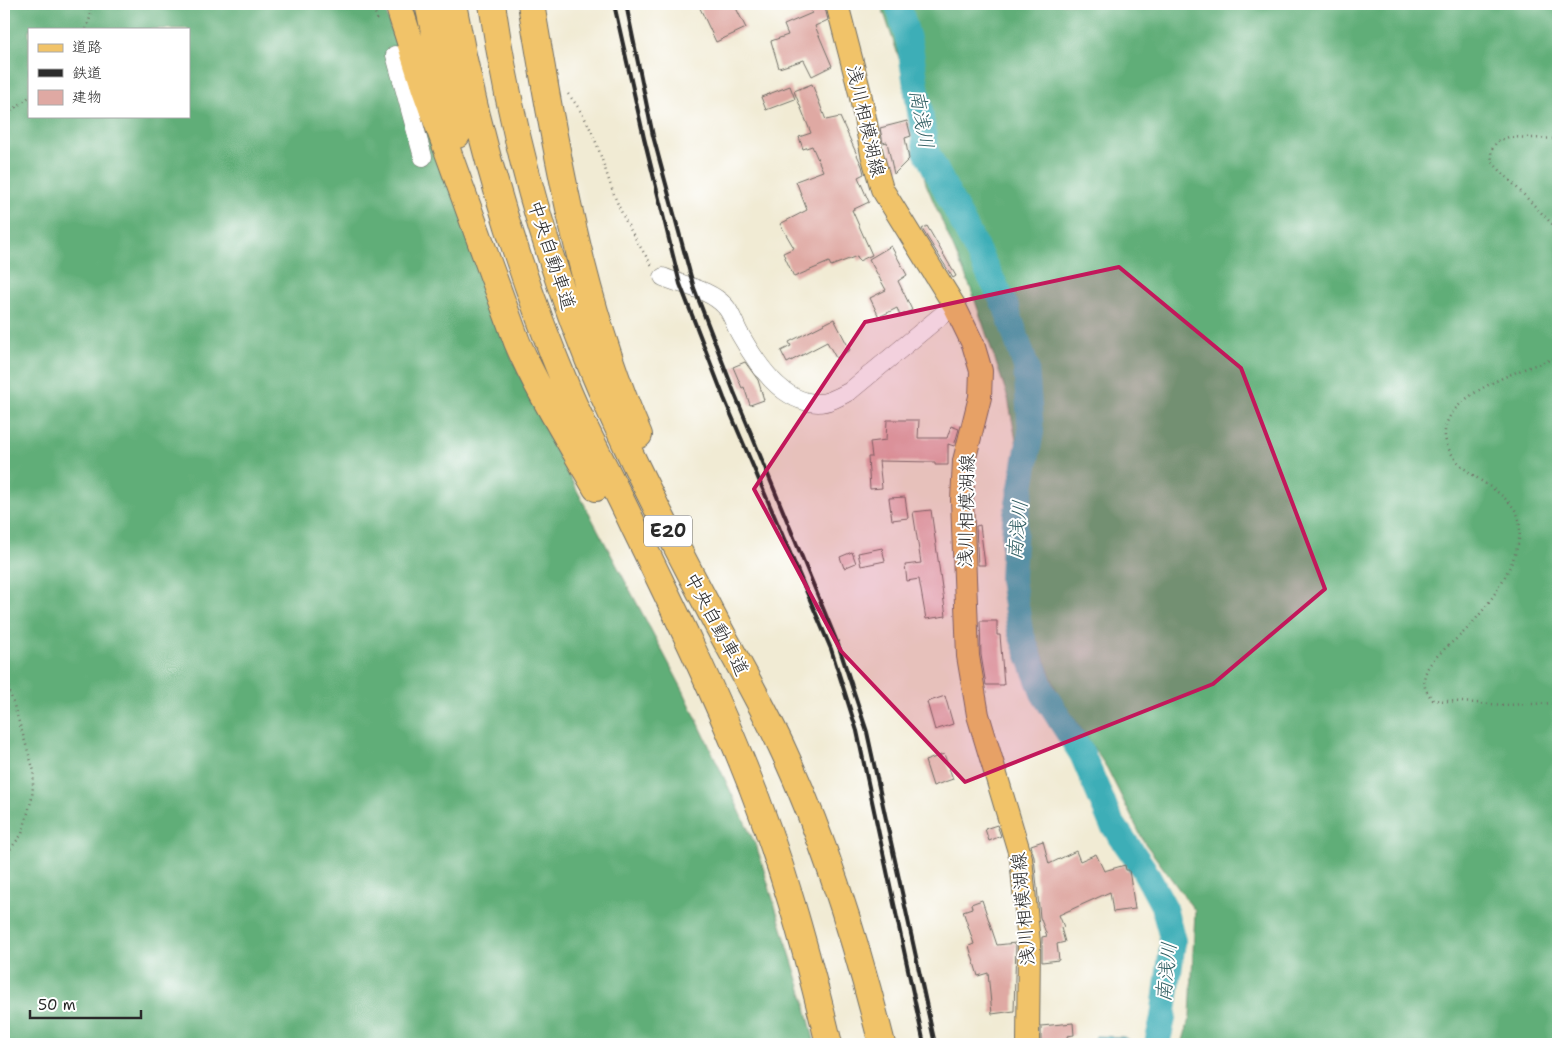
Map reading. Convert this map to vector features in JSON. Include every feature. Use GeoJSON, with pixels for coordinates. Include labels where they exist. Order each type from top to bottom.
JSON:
{"type":"FeatureCollection","features":[{"type":"Feature","properties":{"kind":"highway"},"geometry":{"type":"LineString","coordinates":[[398,4],[463,198],[491,266],[530,372],[600,495],[742,760]]}},
{"type":"Feature","properties":{"kind":"highway"},"geometry":{"type":"LineString","coordinates":[[428,4],[446,93],[491,266]]}},
{"type":"Feature","properties":{"kind":"highway","name":"中央自動車道"},"geometry":{"type":"LineString","coordinates":[[453,4],[498,193],[540,320],[600,461],[634,526],[742,760],[769,830],[792,901],[829,1044]]}},
{"type":"Feature","properties":{"kind":"highway","name":"中央自動車道"},"geometry":{"type":"LineString","coordinates":[[492,4],[508,95],[527,174],[545,240],[570,311],[602,394],[641,478],[783,750],[814,822],[863,966],[882,1044]]}},
{"type":"Feature","properties":{"kind":"highway"},"geometry":{"type":"LineString","coordinates":[[531,4],[555,88],[558,156],[590,294],[611,359],[637,429],[749,683]]}},
{"type":"Feature","properties":{"kind":"main road","name":"浅川相模湖線"},"geometry":{"type":"LineString","coordinates":[[837,4],[860,93],[872,154],[882,188],[954,305],[973,344],[981,371],[980,397],[964,461],[963,510],[968,656],[978,715],[1021,858],[1029,943],[1028,1044]]}},
{"type":"Feature","properties":{"kind":"street"},"geometry":{"type":"LineString","coordinates":[[395,55],[422,157]]}},
{"type":"Feature","properties":{"kind":"street"},"geometry":{"type":"LineString","coordinates":[[663,277],[708,293],[726,306],[741,336],[772,381],[787,394],[819,403],[837,398],[850,391],[954,305]]}},
{"type":"Feature","properties":{"kind":"path"},"geometry":{"type":"LineString","coordinates":[[86,28],[91,15],[90,4]]}},
{"type":"Feature","properties":{"kind":"path"},"geometry":{"type":"LineString","coordinates":[[372,4],[377,19]]}},
{"type":"Feature","properties":{"kind":"path"},"geometry":{"type":"LineString","coordinates":[[555,88],[581,109],[602,155],[617,202],[652,267],[663,277]]}},
{"type":"Feature","properties":{"kind":"path"},"geometry":{"type":"LineString","coordinates":[[4,117],[28,98]]}},
{"type":"Feature","properties":{"kind":"path"},"geometry":{"type":"LineString","coordinates":[[1558,139],[1509,136],[1497,141],[1490,151],[1492,162],[1516,184],[1558,230]]}},
{"type":"Feature","properties":{"kind":"path"},"geometry":{"type":"LineString","coordinates":[[1558,357],[1484,387],[1458,405],[1451,414],[1446,432],[1448,448],[1457,461],[1474,476],[1504,497],[1516,510],[1520,524],[1519,540],[1505,578],[1468,628],[1427,668],[1424,680],[1426,692],[1433,700],[1504,705],[1558,703]]}},
{"type":"Feature","properties":{"kind":"path"},"geometry":{"type":"LineString","coordinates":[[4,673],[34,771],[32,798],[22,834],[4,857]]}},
{"type":"Feature","properties":{"kind":"highlighted area"},"geometry":{"type":"Polygon","coordinates":[[[1119,267],[1241,368],[1325,589],[1213,684],[965,782],[841,651],[754,489],[865,322],[1119,267]]]}},
{"type":"Feature","properties":{"kind":"green space"},"geometry":{"type":"Polygon","coordinates":[[[4,4],[384,4],[390,26],[451,175],[511,356],[555,449],[683,690],[757,848],[804,999],[815,1044],[4,1044],[4,4]]]}},
{"type":"Feature","properties":{"kind":"green space"},"geometry":{"type":"Polygon","coordinates":[[[881,4],[1558,4],[1558,1044],[1182,1044],[1190,1016],[1195,911],[1144,842],[1107,768],[1057,692],[1020,598],[1028,504],[1008,398],[971,289],[926,184],[901,64],[881,4]]]}},
{"type":"Feature","properties":{"kind":"water"},"geometry":{"type":"Polygon","coordinates":[[[1096,1036],[1124,1037],[1135,1044],[1090,1044],[1096,1036]]]}},
{"type":"Feature","properties":{"kind":"building"},"geometry":{"type":"Polygon","coordinates":[[[698,4],[734,4],[746,28],[716,42],[698,4]]]}},
{"type":"Feature","properties":{"kind":"building"},"geometry":{"type":"Polygon","coordinates":[[[807,4],[824,4],[828,20],[815,26],[832,66],[812,76],[804,60],[779,68],[771,41],[788,35],[784,25],[812,13],[807,4]]]}},
{"type":"Feature","properties":{"kind":"building"},"geometry":{"type":"Polygon","coordinates":[[[812,84],[826,120],[840,117],[862,166],[864,174],[858,177],[869,202],[852,210],[872,255],[859,261],[857,256],[831,266],[829,262],[794,277],[783,253],[794,248],[780,224],[807,210],[796,181],[823,171],[812,146],[803,149],[799,137],[811,133],[794,91],[812,84]]]}},
{"type":"Feature","properties":{"kind":"building"},"geometry":{"type":"Polygon","coordinates":[[[790,86],[795,99],[766,110],[761,97],[790,86]]]}},
{"type":"Feature","properties":{"kind":"building"},"geometry":{"type":"Polygon","coordinates":[[[907,121],[911,136],[905,138],[909,159],[894,174],[887,142],[883,143],[880,128],[907,121]]]}},
{"type":"Feature","properties":{"kind":"building"},"geometry":{"type":"Polygon","coordinates":[[[927,226],[956,276],[953,278],[922,229],[927,226]]]}},
{"type":"Feature","properties":{"kind":"building"},"geometry":{"type":"Polygon","coordinates":[[[891,246],[907,275],[898,281],[912,310],[900,316],[897,308],[879,317],[870,298],[886,290],[869,259],[891,246]]]}},
{"type":"Feature","properties":{"kind":"building"},"geometry":{"type":"Polygon","coordinates":[[[834,319],[850,350],[836,358],[827,342],[787,363],[781,351],[791,346],[789,342],[834,319]]]}},
{"type":"Feature","properties":{"kind":"building"},"geometry":{"type":"Polygon","coordinates":[[[745,362],[758,380],[764,400],[750,405],[744,387],[742,388],[733,367],[745,362]]]}},
{"type":"Feature","properties":{"kind":"building"},"geometry":{"type":"Polygon","coordinates":[[[887,420],[919,420],[918,438],[947,438],[951,426],[959,429],[954,446],[948,444],[948,465],[935,465],[935,462],[879,461],[882,488],[870,489],[868,457],[872,457],[870,442],[886,440],[887,420]]]}},
{"type":"Feature","properties":{"kind":"building"},"geometry":{"type":"Polygon","coordinates":[[[905,497],[908,518],[892,520],[889,498],[905,497]]]}},
{"type":"Feature","properties":{"kind":"building"},"geometry":{"type":"Polygon","coordinates":[[[931,510],[946,616],[926,619],[919,579],[907,581],[905,565],[921,563],[913,512],[931,510]]]}},
{"type":"Feature","properties":{"kind":"building"},"geometry":{"type":"Polygon","coordinates":[[[980,525],[985,565],[978,565],[976,526],[980,525]]]}},
{"type":"Feature","properties":{"kind":"building"},"geometry":{"type":"Polygon","coordinates":[[[882,548],[885,561],[861,566],[858,553],[882,548]]]}},
{"type":"Feature","properties":{"kind":"building"},"geometry":{"type":"Polygon","coordinates":[[[852,552],[856,563],[844,568],[840,557],[852,552]]]}},
{"type":"Feature","properties":{"kind":"building"},"geometry":{"type":"Polygon","coordinates":[[[980,621],[997,621],[997,635],[1000,635],[1004,685],[986,685],[981,655],[980,621]]]}},
{"type":"Feature","properties":{"kind":"building"},"geometry":{"type":"Polygon","coordinates":[[[945,696],[953,724],[935,730],[927,702],[945,696]]]}},
{"type":"Feature","properties":{"kind":"building"},"geometry":{"type":"Polygon","coordinates":[[[944,754],[953,779],[933,786],[925,761],[944,754]]]}},
{"type":"Feature","properties":{"kind":"building"},"geometry":{"type":"Polygon","coordinates":[[[997,825],[1001,836],[989,841],[985,829],[997,825]]]}},
{"type":"Feature","properties":{"kind":"building"},"geometry":{"type":"Polygon","coordinates":[[[1043,841],[1049,864],[1076,851],[1080,861],[1096,854],[1104,871],[1125,865],[1126,870],[1129,870],[1135,909],[1113,912],[1110,892],[1059,915],[1064,927],[1061,928],[1065,942],[1057,944],[1059,960],[1042,962],[1042,937],[1047,936],[1040,917],[1031,845],[1043,841]]]}},
{"type":"Feature","properties":{"kind":"building"},"geometry":{"type":"Polygon","coordinates":[[[982,900],[997,945],[1016,943],[1014,1011],[992,1014],[988,973],[978,976],[969,946],[974,944],[963,911],[972,908],[971,904],[982,900]]]}},
{"type":"Feature","properties":{"kind":"building"},"geometry":{"type":"Polygon","coordinates":[[[1073,1023],[1074,1035],[1067,1036],[1068,1044],[1041,1044],[1041,1026],[1073,1023]]]}},
{"type":"Feature","properties":{"kind":"waterway","name":"南浅川"},"geometry":{"type":"LineString","coordinates":[[898,4],[910,46],[926,151],[1006,307],[1026,367],[1031,432],[1015,521],[1012,579],[1020,631],[1043,693],[1082,754],[1111,822],[1143,868],[1163,905],[1173,941],[1163,1018],[1157,1044]]}},
{"type":"Feature","properties":{"kind":"railway"},"geometry":{"type":"LineString","coordinates":[[614,4],[644,138],[680,284],[724,398],[831,649],[857,731],[924,1044]]}},
{"type":"Feature","properties":{"kind":"railway"},"geometry":{"type":"LineString","coordinates":[[626,4],[653,136],[694,288],[734,392],[839,647],[867,732],[935,1044]]}}]}
